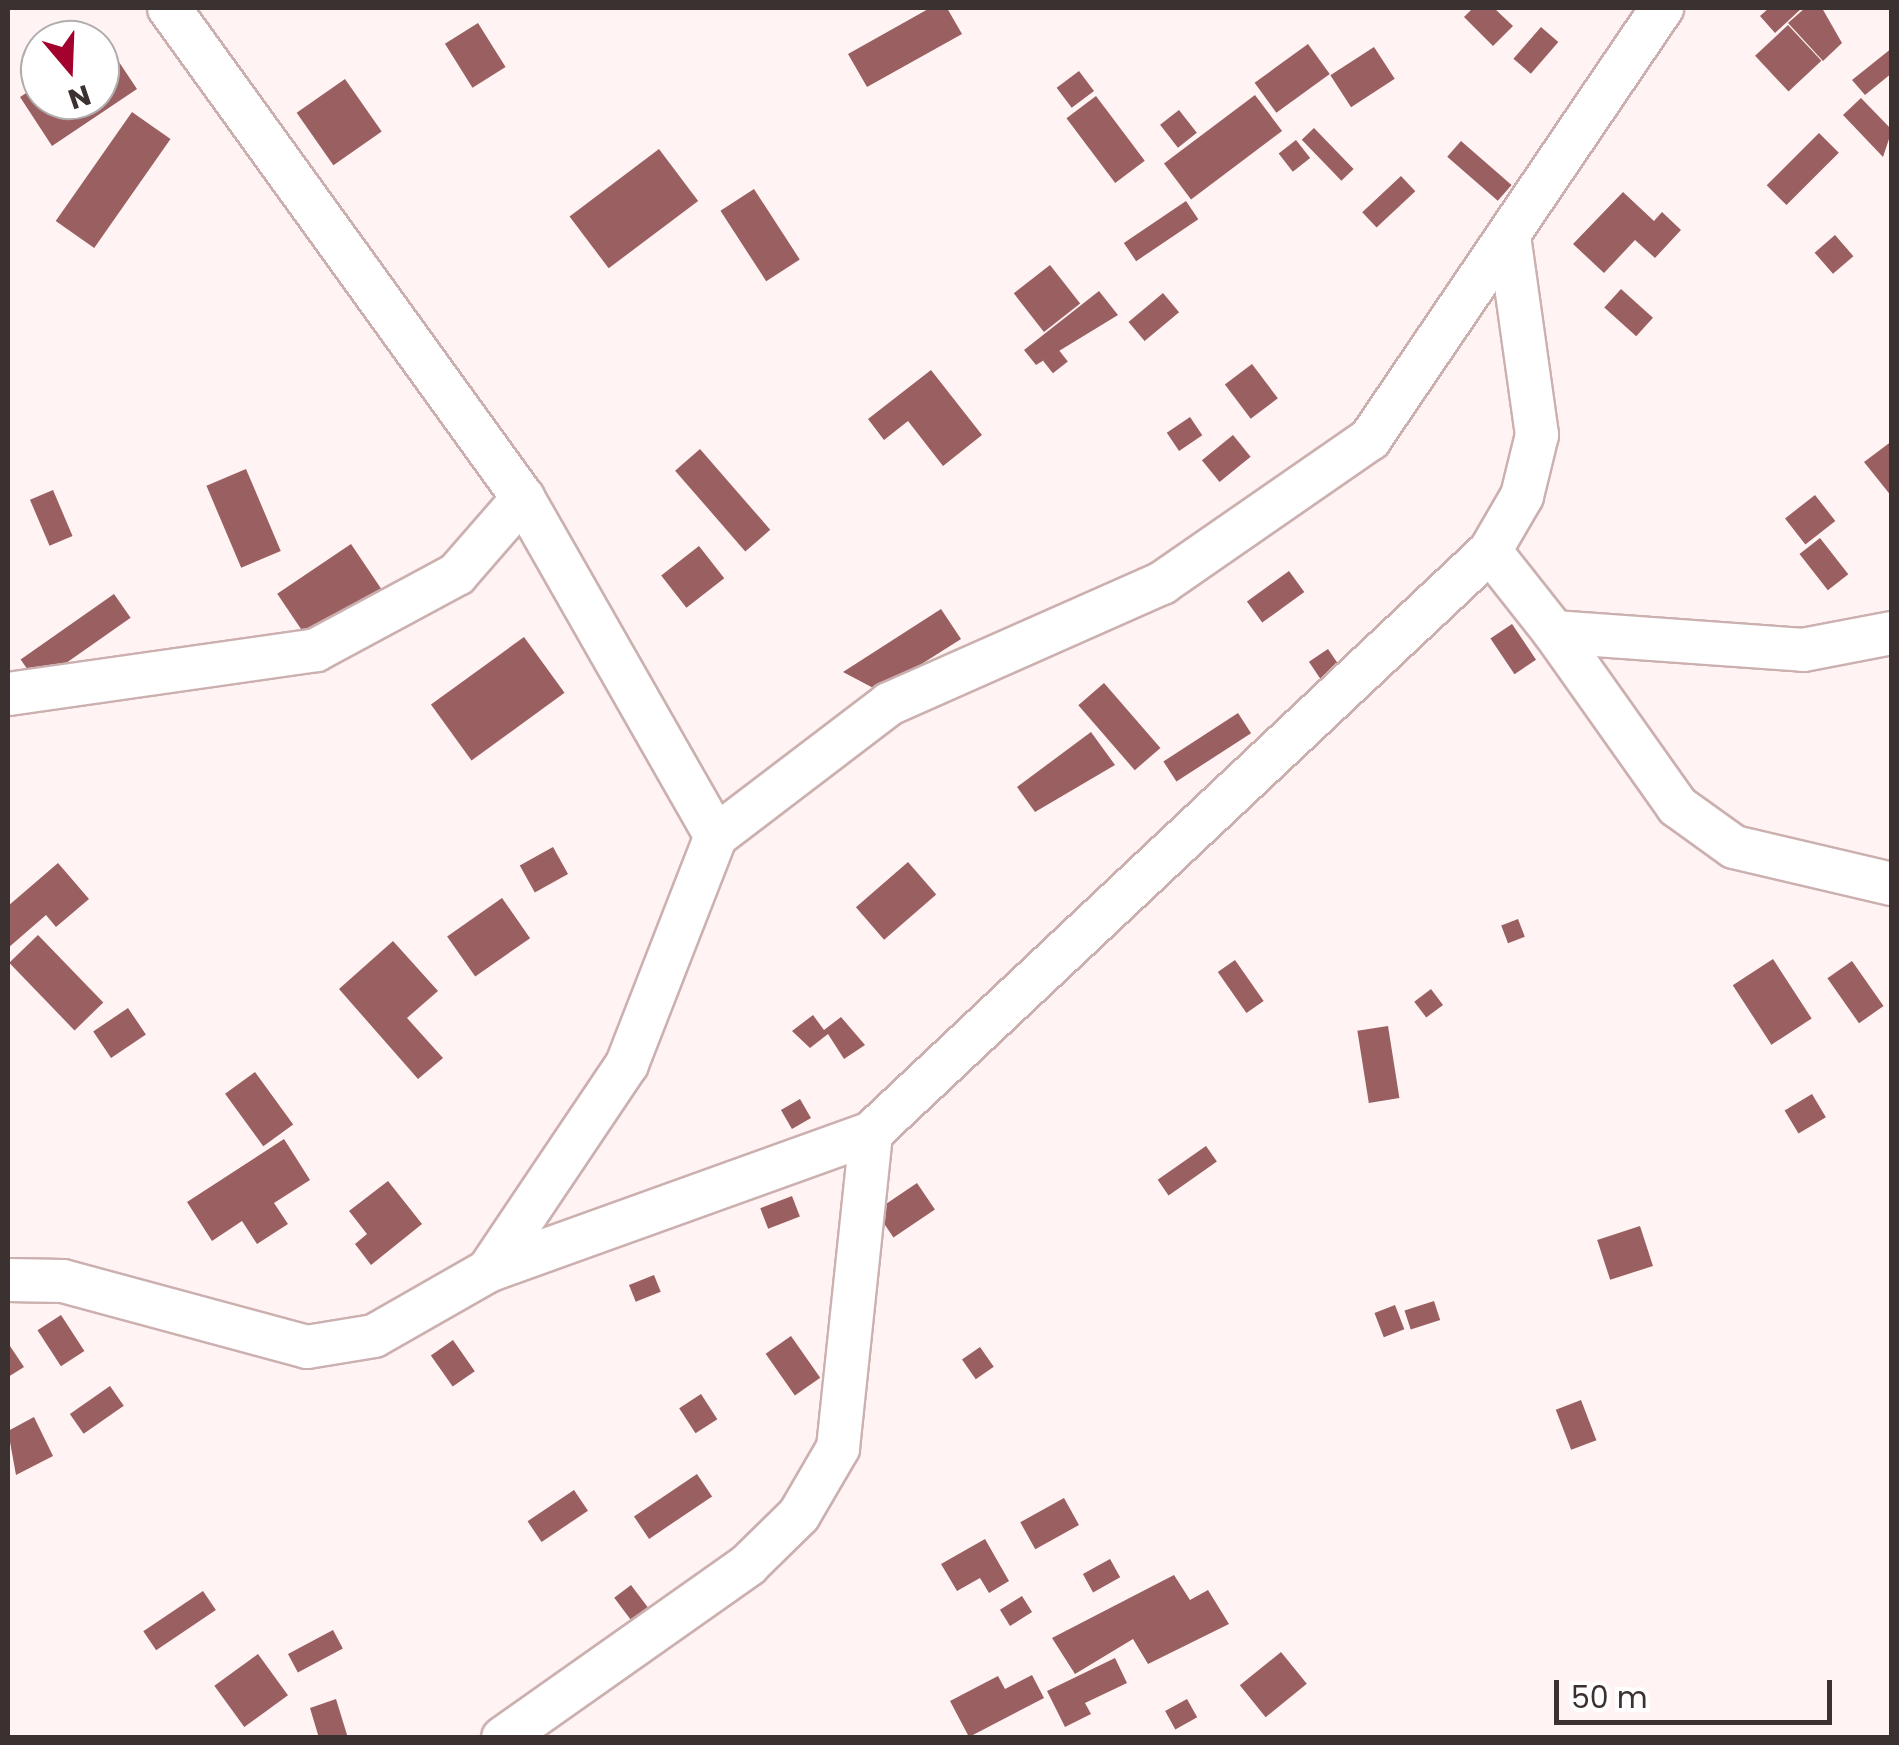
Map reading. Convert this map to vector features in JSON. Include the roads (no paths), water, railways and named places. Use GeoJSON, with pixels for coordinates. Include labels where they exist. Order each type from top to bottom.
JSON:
{"type":"FeatureCollection","features":[{"type":"Feature","properties":{"kind":"street"},"geometry":{"type":"LineString","coordinates":[[169,8],[523,498],[716,836]]}},
{"type":"Feature","properties":{"kind":"street"},"geometry":{"type":"LineString","coordinates":[[488,1271],[627,1064],[716,836],[889,704],[1162,583],[1370,439],[1510,242],[1662,8]]}},
{"type":"Feature","properties":{"kind":"street"},"geometry":{"type":"LineString","coordinates":[[8,1280],[63,1282],[307,1347],[374,1336],[488,1271],[871,1133],[1490,552],[1522,496],[1537,435],[1510,242]]}},
{"type":"Feature","properties":{"kind":"street"},"geometry":{"type":"LineString","coordinates":[[8,694],[316,650],[456,574],[523,498]]}},
{"type":"Feature","properties":{"kind":"street"},"geometry":{"type":"LineString","coordinates":[[1490,552],[1554,632],[1677,806],[1734,848],[1892,884]]}},
{"type":"Feature","properties":{"kind":"street"},"geometry":{"type":"LineString","coordinates":[[1554,632],[1803,650],[1892,634]]}},
{"type":"Feature","properties":{"kind":"street"},"geometry":{"type":"LineString","coordinates":[[503,1738],[748,1564],[799,1516],[838,1448],[871,1133]]}}]}
